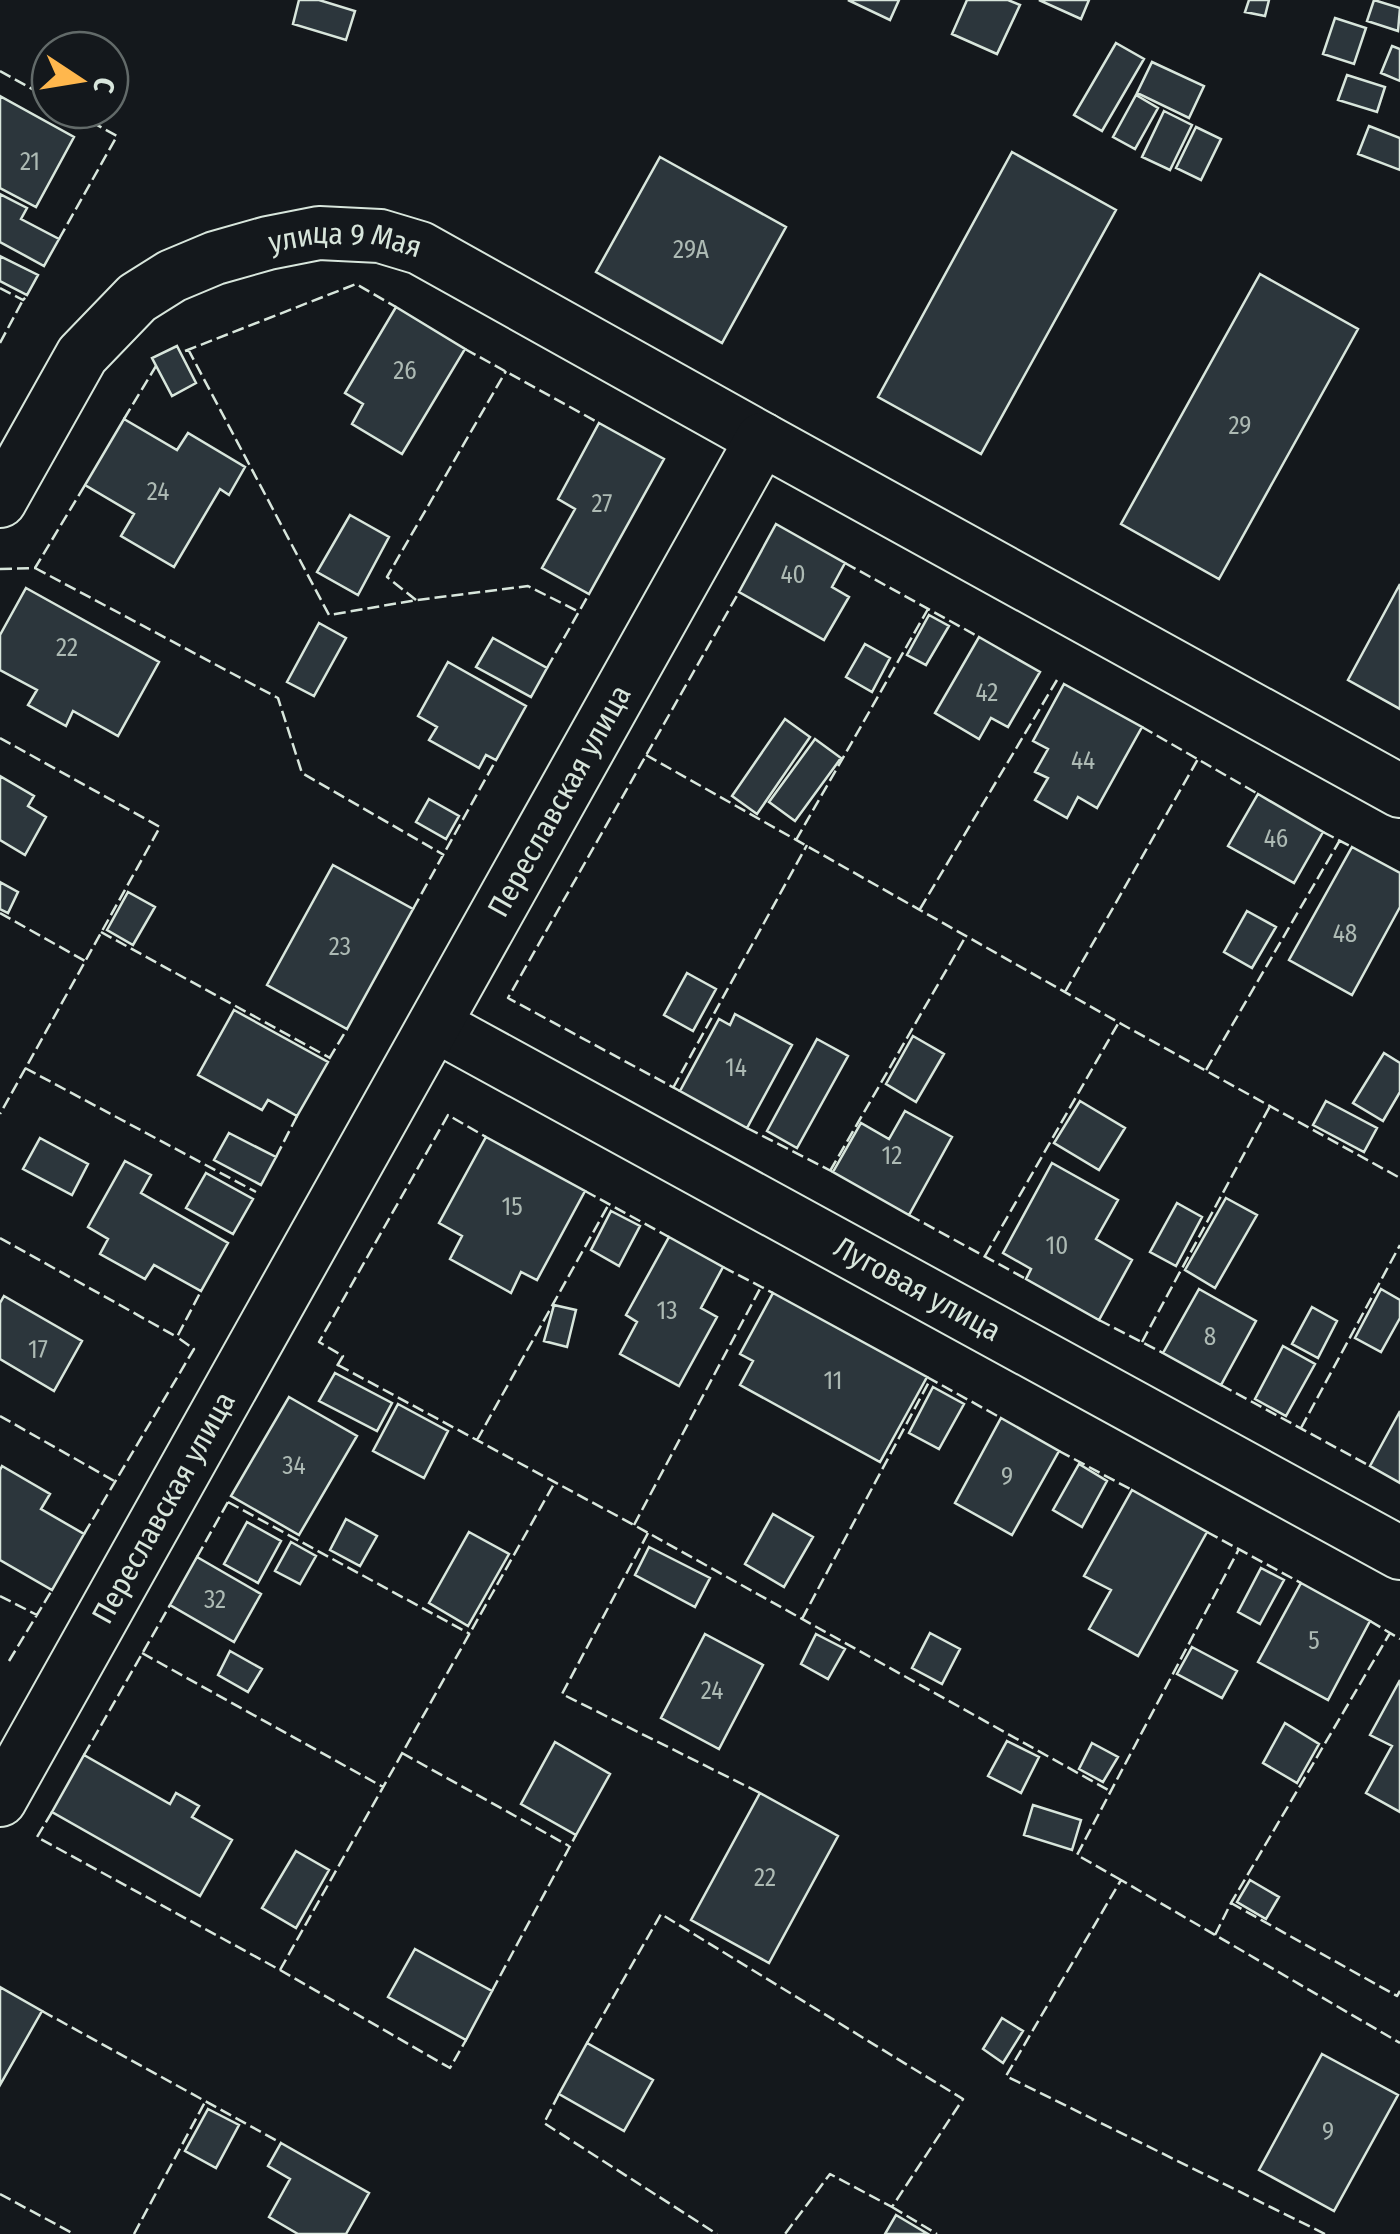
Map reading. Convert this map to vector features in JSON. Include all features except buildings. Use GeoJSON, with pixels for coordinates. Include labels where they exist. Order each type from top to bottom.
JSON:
{"type":"FeatureCollection","features":[{"type":"Feature","properties":{"kind":"street","name":"улица 9 Мая"},"geometry":{"type":"LineString","coordinates":[[0,501],[82,355],[137,298],[172,276],[214,258],[319,234],[380,236],[420,248],[762,439]]}},
{"type":"Feature","properties":{"kind":"street"},"geometry":{"type":"LineString","coordinates":[[762,439],[1400,791]]}},
{"type":"Feature","properties":{"kind":"street","name":"Переславская улица"},"geometry":{"type":"LineString","coordinates":[[0,1800],[762,439]]}},
{"type":"Feature","properties":{"kind":"street","name":"Луговая улица"},"geometry":{"type":"LineString","coordinates":[[435,1025],[1400,1552]]}},
{"type":"Feature","properties":{"kind":"fence"},"geometry":{"type":"LineString","coordinates":[[0,71],[30,88]]}},
{"type":"Feature","properties":{"kind":"fence"},"geometry":{"type":"LineString","coordinates":[[59,239],[117,136],[106,130]]}},
{"type":"Feature","properties":{"kind":"fence"},"geometry":{"type":"LineString","coordinates":[[185,351],[356,284],[396,307]]}},
{"type":"Feature","properties":{"kind":"fence"},"geometry":{"type":"LineString","coordinates":[[0,288],[23,300],[26,297]]}},
{"type":"Feature","properties":{"kind":"fence"},"geometry":{"type":"LineString","coordinates":[[0,343],[23,300]]}},
{"type":"Feature","properties":{"kind":"fence"},"geometry":{"type":"LineString","coordinates":[[188,349],[329,615],[528,586],[579,612]]}},
{"type":"Feature","properties":{"kind":"fence"},"geometry":{"type":"LineString","coordinates":[[465,349],[599,423]]}},
{"type":"Feature","properties":{"kind":"fence"},"geometry":{"type":"LineString","coordinates":[[124,419],[156,366]]}},
{"type":"Feature","properties":{"kind":"fence"},"geometry":{"type":"LineString","coordinates":[[416,600],[387,577],[506,371]]}},
{"type":"Feature","properties":{"kind":"fence"},"geometry":{"type":"LineString","coordinates":[[0,569],[35,568],[85,485]]}},
{"type":"Feature","properties":{"kind":"fence"},"geometry":{"type":"LineString","coordinates":[[845,563],[979,637]]}},
{"type":"Feature","properties":{"kind":"fence"},"geometry":{"type":"LineString","coordinates":[[35,568],[278,698],[302,773],[444,855]]}},
{"type":"Feature","properties":{"kind":"fence"},"geometry":{"type":"LineString","coordinates":[[680,1091],[508,998],[739,592]]}},
{"type":"Feature","properties":{"kind":"fence"},"geometry":{"type":"LineString","coordinates":[[547,668],[589,594]]}},
{"type":"Feature","properties":{"kind":"fence"},"geometry":{"type":"LineString","coordinates":[[796,840],[928,609]]}},
{"type":"Feature","properties":{"kind":"fence"},"geometry":{"type":"LineString","coordinates":[[920,909],[1057,680]]}},
{"type":"Feature","properties":{"kind":"fence"},"geometry":{"type":"LineString","coordinates":[[1142,727],[1258,794]]}},
{"type":"Feature","properties":{"kind":"fence"},"geometry":{"type":"LineString","coordinates":[[0,738],[160,827],[0,1114]]}},
{"type":"Feature","properties":{"kind":"fence"},"geometry":{"type":"LineString","coordinates":[[646,755],[1400,1178]]}},
{"type":"Feature","properties":{"kind":"fence"},"geometry":{"type":"LineString","coordinates":[[1065,992],[1198,759]]}},
{"type":"Feature","properties":{"kind":"fence"},"geometry":{"type":"LineString","coordinates":[[413,909],[496,760]]}},
{"type":"Feature","properties":{"kind":"fence"},"geometry":{"type":"LineString","coordinates":[[1323,832],[1352,847]]}},
{"type":"Feature","properties":{"kind":"fence"},"geometry":{"type":"LineString","coordinates":[[1206,1070],[1340,840]]}},
{"type":"Feature","properties":{"kind":"fence"},"geometry":{"type":"LineString","coordinates":[[673,1088],[807,845]]}},
{"type":"Feature","properties":{"kind":"fence"},"geometry":{"type":"LineString","coordinates":[[0,913],[85,961]]}},
{"type":"Feature","properties":{"kind":"fence"},"geometry":{"type":"LineString","coordinates":[[101,932],[330,1058]]}},
{"type":"Feature","properties":{"kind":"fence"},"geometry":{"type":"LineString","coordinates":[[830,1171],[966,936]]}},
{"type":"Feature","properties":{"kind":"fence"},"geometry":{"type":"LineString","coordinates":[[985,1256],[1119,1022]]}},
{"type":"Feature","properties":{"kind":"fence"},"geometry":{"type":"LineString","coordinates":[[329,1059],[347,1029]]}},
{"type":"Feature","properties":{"kind":"fence"},"geometry":{"type":"LineString","coordinates":[[25,1068],[256,1192]]}},
{"type":"Feature","properties":{"kind":"fence"},"geometry":{"type":"LineString","coordinates":[[1142,1342],[1270,1106]]}},
{"type":"Feature","properties":{"kind":"fence"},"geometry":{"type":"LineString","coordinates":[[337,1366],[343,1356],[319,1342],[448,1115],[486,1137]]}},
{"type":"Feature","properties":{"kind":"fence"},"geometry":{"type":"LineString","coordinates":[[276,1157],[297,1116]]}},
{"type":"Feature","properties":{"kind":"fence"},"geometry":{"type":"LineString","coordinates":[[747,1128],[833,1172]]}},
{"type":"Feature","properties":{"kind":"fence"},"geometry":{"type":"LineString","coordinates":[[585,1191],[669,1237]]}},
{"type":"Feature","properties":{"kind":"fence"},"geometry":{"type":"LineString","coordinates":[[477,1440],[609,1204]]}},
{"type":"Feature","properties":{"kind":"fence"},"geometry":{"type":"LineString","coordinates":[[909,1215],[1026,1279]]}},
{"type":"Feature","properties":{"kind":"fence"},"geometry":{"type":"LineString","coordinates":[[0,1238],[177,1337]]}},
{"type":"Feature","properties":{"kind":"fence"},"geometry":{"type":"LineString","coordinates":[[1301,1428],[1400,1245]]}},
{"type":"Feature","properties":{"kind":"fence"},"geometry":{"type":"LineString","coordinates":[[723,1267],[773,1293]]}},
{"type":"Feature","properties":{"kind":"fence"},"geometry":{"type":"LineString","coordinates":[[634,1525],[761,1287]]}},
{"type":"Feature","properties":{"kind":"fence"},"geometry":{"type":"LineString","coordinates":[[84,1534],[194,1349],[177,1337],[201,1291]]}},
{"type":"Feature","properties":{"kind":"fence"},"geometry":{"type":"LineString","coordinates":[[1099,1320],[1163,1353]]}},
{"type":"Feature","properties":{"kind":"fence"},"geometry":{"type":"LineString","coordinates":[[338,1365],[1110,1791]]}},
{"type":"Feature","properties":{"kind":"fence"},"geometry":{"type":"LineString","coordinates":[[927,1377],[1001,1418]]}},
{"type":"Feature","properties":{"kind":"fence"},"geometry":{"type":"LineString","coordinates":[[802,1619],[930,1380]]}},
{"type":"Feature","properties":{"kind":"fence"},"geometry":{"type":"LineString","coordinates":[[1221,1385],[1370,1466]]}},
{"type":"Feature","properties":{"kind":"fence"},"geometry":{"type":"LineString","coordinates":[[0,1416],[116,1482]]}},
{"type":"Feature","properties":{"kind":"fence"},"geometry":{"type":"LineString","coordinates":[[1059,1451],[1132,1490]]}},
{"type":"Feature","properties":{"kind":"fence"},"geometry":{"type":"LineString","coordinates":[[280,1970],[555,1482]]}},
{"type":"Feature","properties":{"kind":"fence"},"geometry":{"type":"LineString","coordinates":[[197,1557],[229,1500]]}},
{"type":"Feature","properties":{"kind":"fence"},"geometry":{"type":"LineString","coordinates":[[228,1502],[470,1634]]}},
{"type":"Feature","properties":{"kind":"fence"},"geometry":{"type":"LineString","coordinates":[[1207,1532],[1301,1583]]}},
{"type":"Feature","properties":{"kind":"fence"},"geometry":{"type":"LineString","coordinates":[[648,1533],[562,1694],[760,1793]]}},
{"type":"Feature","properties":{"kind":"fence"},"geometry":{"type":"LineString","coordinates":[[1121,1880],[1077,1855],[1239,1549]]}},
{"type":"Feature","properties":{"kind":"fence"},"geometry":{"type":"LineString","coordinates":[[9,1661],[52,1590]]}},
{"type":"Feature","properties":{"kind":"fence"},"geometry":{"type":"LineString","coordinates":[[0,1596],[37,1615]]}},
{"type":"Feature","properties":{"kind":"fence"},"geometry":{"type":"LineString","coordinates":[[84,1755],[170,1605]]}},
{"type":"Feature","properties":{"kind":"fence"},"geometry":{"type":"LineString","coordinates":[[1370,1621],[1400,1639]]}},
{"type":"Feature","properties":{"kind":"fence"},"geometry":{"type":"LineString","coordinates":[[1215,1935],[1390,1633]]}},
{"type":"Feature","properties":{"kind":"fence"},"geometry":{"type":"LineString","coordinates":[[142,1653],[383,1787]]}},
{"type":"Feature","properties":{"kind":"fence"},"geometry":{"type":"LineString","coordinates":[[402,1753],[569,1846]]}},
{"type":"Feature","properties":{"kind":"fence"},"geometry":{"type":"LineString","coordinates":[[52,1812],[37,1837],[450,2068],[466,2040]]}},
{"type":"Feature","properties":{"kind":"fence"},"geometry":{"type":"LineString","coordinates":[[492,1991],[576,1835]]}},
{"type":"Feature","properties":{"kind":"fence"},"geometry":{"type":"LineString","coordinates":[[1325,2234],[1006,2076],[1121,1880],[1400,2043]]}},
{"type":"Feature","properties":{"kind":"fence"},"geometry":{"type":"LineString","coordinates":[[1231,1903],[1397,1996],[1400,1991]]}},
{"type":"Feature","properties":{"kind":"fence"},"geometry":{"type":"LineString","coordinates":[[587,2043],[661,1914],[963,2099],[892,2207],[830,2174],[785,2234]]}},
{"type":"Feature","properties":{"kind":"fence"},"geometry":{"type":"LineString","coordinates":[[42,2011],[281,2143]]}},
{"type":"Feature","properties":{"kind":"fence"},"geometry":{"type":"LineString","coordinates":[[559,2094],[544,2123],[717,2234]]}},
{"type":"Feature","properties":{"kind":"fence"},"geometry":{"type":"LineString","coordinates":[[134,2234],[205,2102]]}},
{"type":"Feature","properties":{"kind":"fence"},"geometry":{"type":"LineString","coordinates":[[0,2194],[74,2234]]}},
{"type":"Feature","properties":{"kind":"fence"},"geometry":{"type":"LineString","coordinates":[[892,2207],[937,2234]]}}]}
